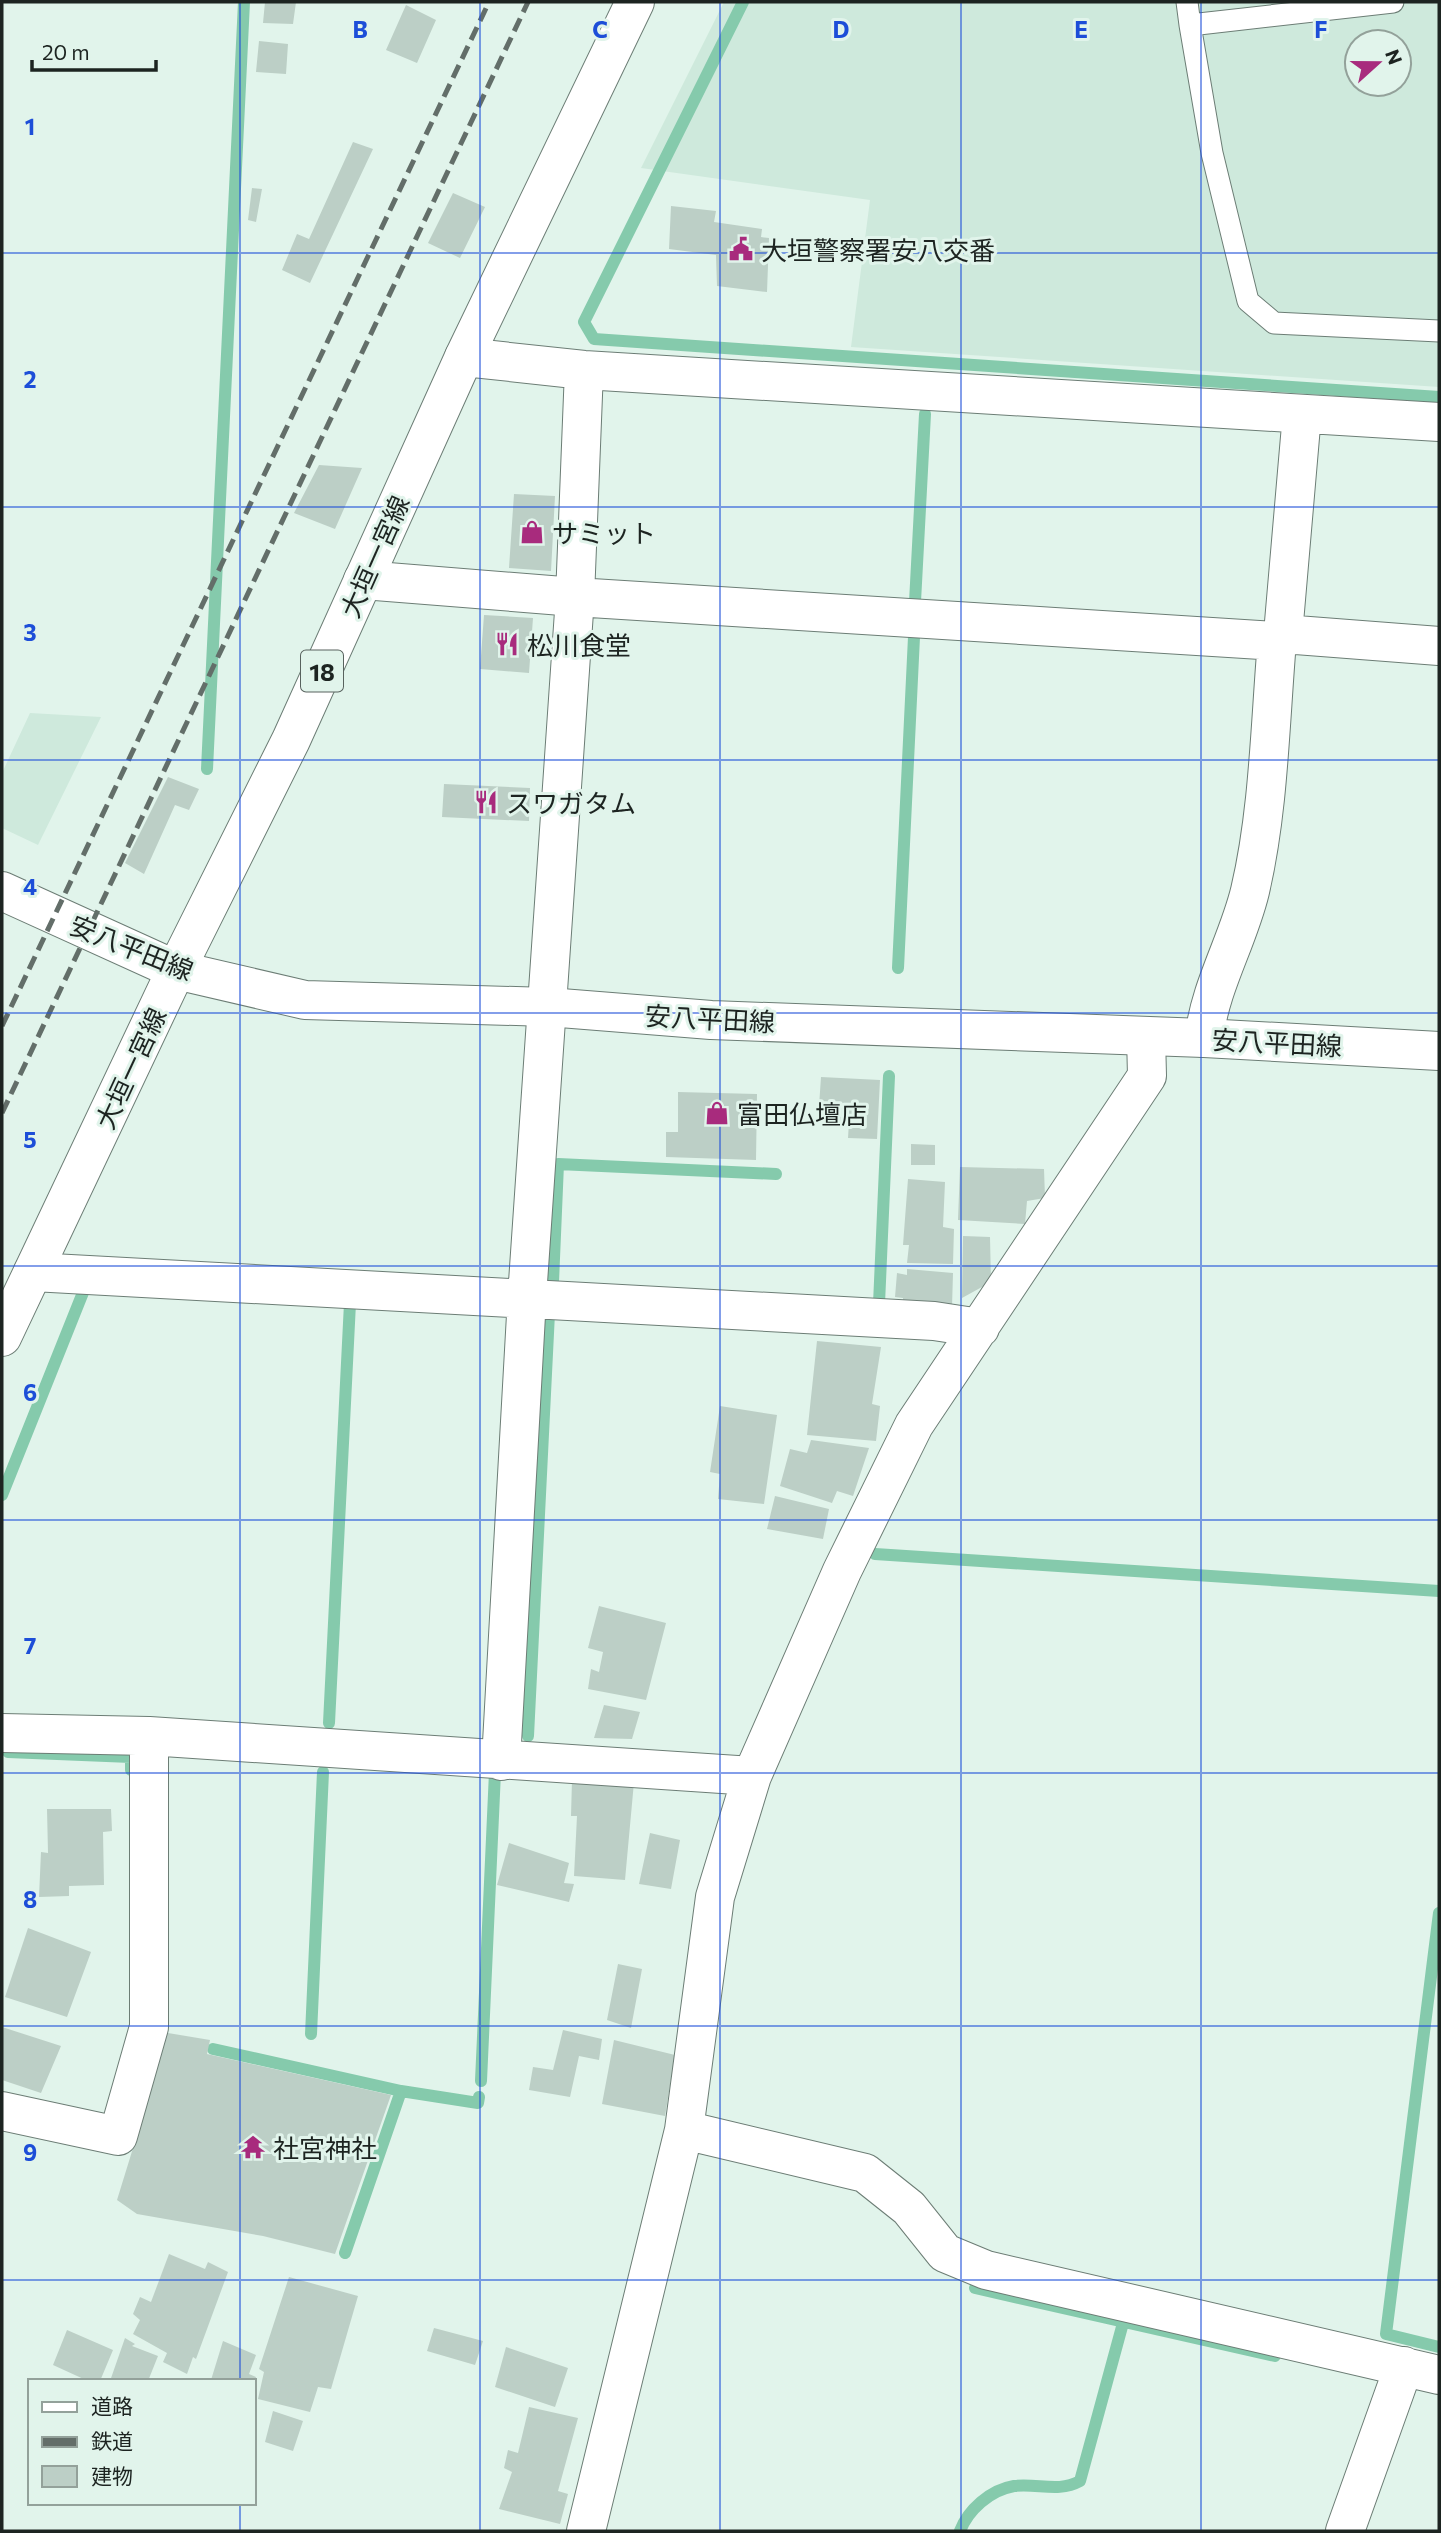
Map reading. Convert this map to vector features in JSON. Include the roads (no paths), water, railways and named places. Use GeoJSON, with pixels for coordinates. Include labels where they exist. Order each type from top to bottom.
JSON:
{"type":"FeatureCollection","features":[{"type":"Feature","properties":{"kind":"street","name":"大垣一宮線"},"geometry":{"type":"LineString","coordinates":[[2,1337],[176,970],[291,740],[464,357],[635,2]]}},
{"type":"Feature","properties":{"kind":"street"},"geometry":{"type":"LineString","coordinates":[[464,357],[584,370],[1439,422]]}},
{"type":"Feature","properties":{"kind":"street"},"geometry":{"type":"LineString","coordinates":[[502,1761],[527,1297],[575,597],[584,370]]}},
{"type":"Feature","properties":{"kind":"street"},"geometry":{"type":"LineString","coordinates":[[1204,1038],[1207,1009],[1237,934],[1259,843],[1302,414]]}},
{"type":"Feature","properties":{"kind":"street"},"geometry":{"type":"LineString","coordinates":[[363,580],[575,597],[1439,646]]}},
{"type":"Feature","properties":{"kind":"street","name":"安八平田線"},"geometry":{"type":"LineString","coordinates":[[2,891],[176,970],[305,1000],[548,1007],[710,1020],[1204,1038],[1439,1051]]}},
{"type":"Feature","properties":{"kind":"street"},"geometry":{"type":"LineString","coordinates":[[586,2531],[684,2130],[715,1897],[752,1776],[842,1571],[914,1425],[1147,1076],[1146,1037]]}},
{"type":"Feature","properties":{"kind":"street"},"geometry":{"type":"LineString","coordinates":[[33,1272],[934,1321],[980,1328]]}},
{"type":"Feature","properties":{"kind":"street"},"geometry":{"type":"LineString","coordinates":[[2,1733],[149,1736],[752,1776]]}},
{"type":"Feature","properties":{"kind":"street"},"geometry":{"type":"LineString","coordinates":[[2,2111],[118,2136],[149,2027],[149,1736]]}},
{"type":"Feature","properties":{"kind":"street"},"geometry":{"type":"LineString","coordinates":[[684,2130],[865,2173],[909,2208],[945,2253],[986,2270],[1422,2370],[1345,2531]]}},
{"type":"Feature","properties":{"kind":"lane"},"geometry":{"type":"LineString","coordinates":[[1187,2],[1212,153],[1248,301],[1274,323],[1439,331]]}},
{"type":"Feature","properties":{"kind":"lane"},"geometry":{"type":"LineString","coordinates":[[1190,25],[1393,2]]}},
{"type":"Feature","properties":{"kind":"waterway"},"geometry":{"type":"LineString","coordinates":[[207,769],[244,2]]}},
{"type":"Feature","properties":{"kind":"waterway"},"geometry":{"type":"LineString","coordinates":[[743,2],[584,322],[594,339],[1439,397]]}},
{"type":"Feature","properties":{"kind":"waterway"},"geometry":{"type":"LineString","coordinates":[[915,602],[925,414]]}},
{"type":"Feature","properties":{"kind":"waterway"},"geometry":{"type":"LineString","coordinates":[[898,968],[914,637]]}},
{"type":"Feature","properties":{"kind":"waterway"},"geometry":{"type":"LineString","coordinates":[[879,1304],[889,1076]]}},
{"type":"Feature","properties":{"kind":"waterway"},"geometry":{"type":"LineString","coordinates":[[553,1282],[558,1164],[776,1174]]}},
{"type":"Feature","properties":{"kind":"waterway"},"geometry":{"type":"LineString","coordinates":[[2,1495],[84,1290]]}},
{"type":"Feature","properties":{"kind":"waterway"},"geometry":{"type":"LineString","coordinates":[[329,1723],[350,1303]]}},
{"type":"Feature","properties":{"kind":"waterway"},"geometry":{"type":"LineString","coordinates":[[528,1736],[549,1313],[559,1313]]}},
{"type":"Feature","properties":{"kind":"waterway"},"geometry":{"type":"LineString","coordinates":[[875,1554],[1439,1591]]}},
{"type":"Feature","properties":{"kind":"waterway"},"geometry":{"type":"LineString","coordinates":[[8,1752],[131,1757],[131,1770]]}},
{"type":"Feature","properties":{"kind":"waterway"},"geometry":{"type":"LineString","coordinates":[[311,2034],[323,1772]]}},
{"type":"Feature","properties":{"kind":"waterway"},"geometry":{"type":"LineString","coordinates":[[481,2081],[495,1772]]}},
{"type":"Feature","properties":{"kind":"waterway"},"geometry":{"type":"LineString","coordinates":[[1439,1913],[1386,2334],[1439,2347]]}},
{"type":"Feature","properties":{"kind":"waterway"},"geometry":{"type":"LineString","coordinates":[[213,2049],[401,2091]]}},
{"type":"Feature","properties":{"kind":"waterway"},"geometry":{"type":"LineString","coordinates":[[345,2253],[401,2091],[478,2103],[479,2097]]}},
{"type":"Feature","properties":{"kind":"waterway"},"geometry":{"type":"LineString","coordinates":[[975,2288],[1275,2356]]}},
{"type":"Feature","properties":{"kind":"waterway"},"geometry":{"type":"LineString","coordinates":[[960,2531],[968,2516],[981,2502],[1005,2488],[1023,2485],[1056,2487],[1080,2481],[1123,2323]]}},
{"type":"Feature","properties":{"kind":"railway"},"geometry":{"type":"LineString","coordinates":[[2,1026],[489,2]]}},
{"type":"Feature","properties":{"kind":"railway"},"geometry":{"type":"LineString","coordinates":[[2,1113],[528,2]]}},
{"type":"Feature","properties":{"kind":"place","name":"大垣警察署安八交番"},"geometry":{"type":"Point","coordinates":[741,249]}},
{"type":"Feature","properties":{"kind":"place","name":"サミット"},"geometry":{"type":"Point","coordinates":[532,532]}},
{"type":"Feature","properties":{"kind":"place","name":"松川食堂"},"geometry":{"type":"Point","coordinates":[507,644]}},
{"type":"Feature","properties":{"kind":"place","name":"スワガタム"},"geometry":{"type":"Point","coordinates":[486,802]}},
{"type":"Feature","properties":{"kind":"place","name":"富田仏壇店"},"geometry":{"type":"Point","coordinates":[717,1113]}},
{"type":"Feature","properties":{"kind":"place","name":"社宮神社"},"geometry":{"type":"Point","coordinates":[253,2147]}}]}
